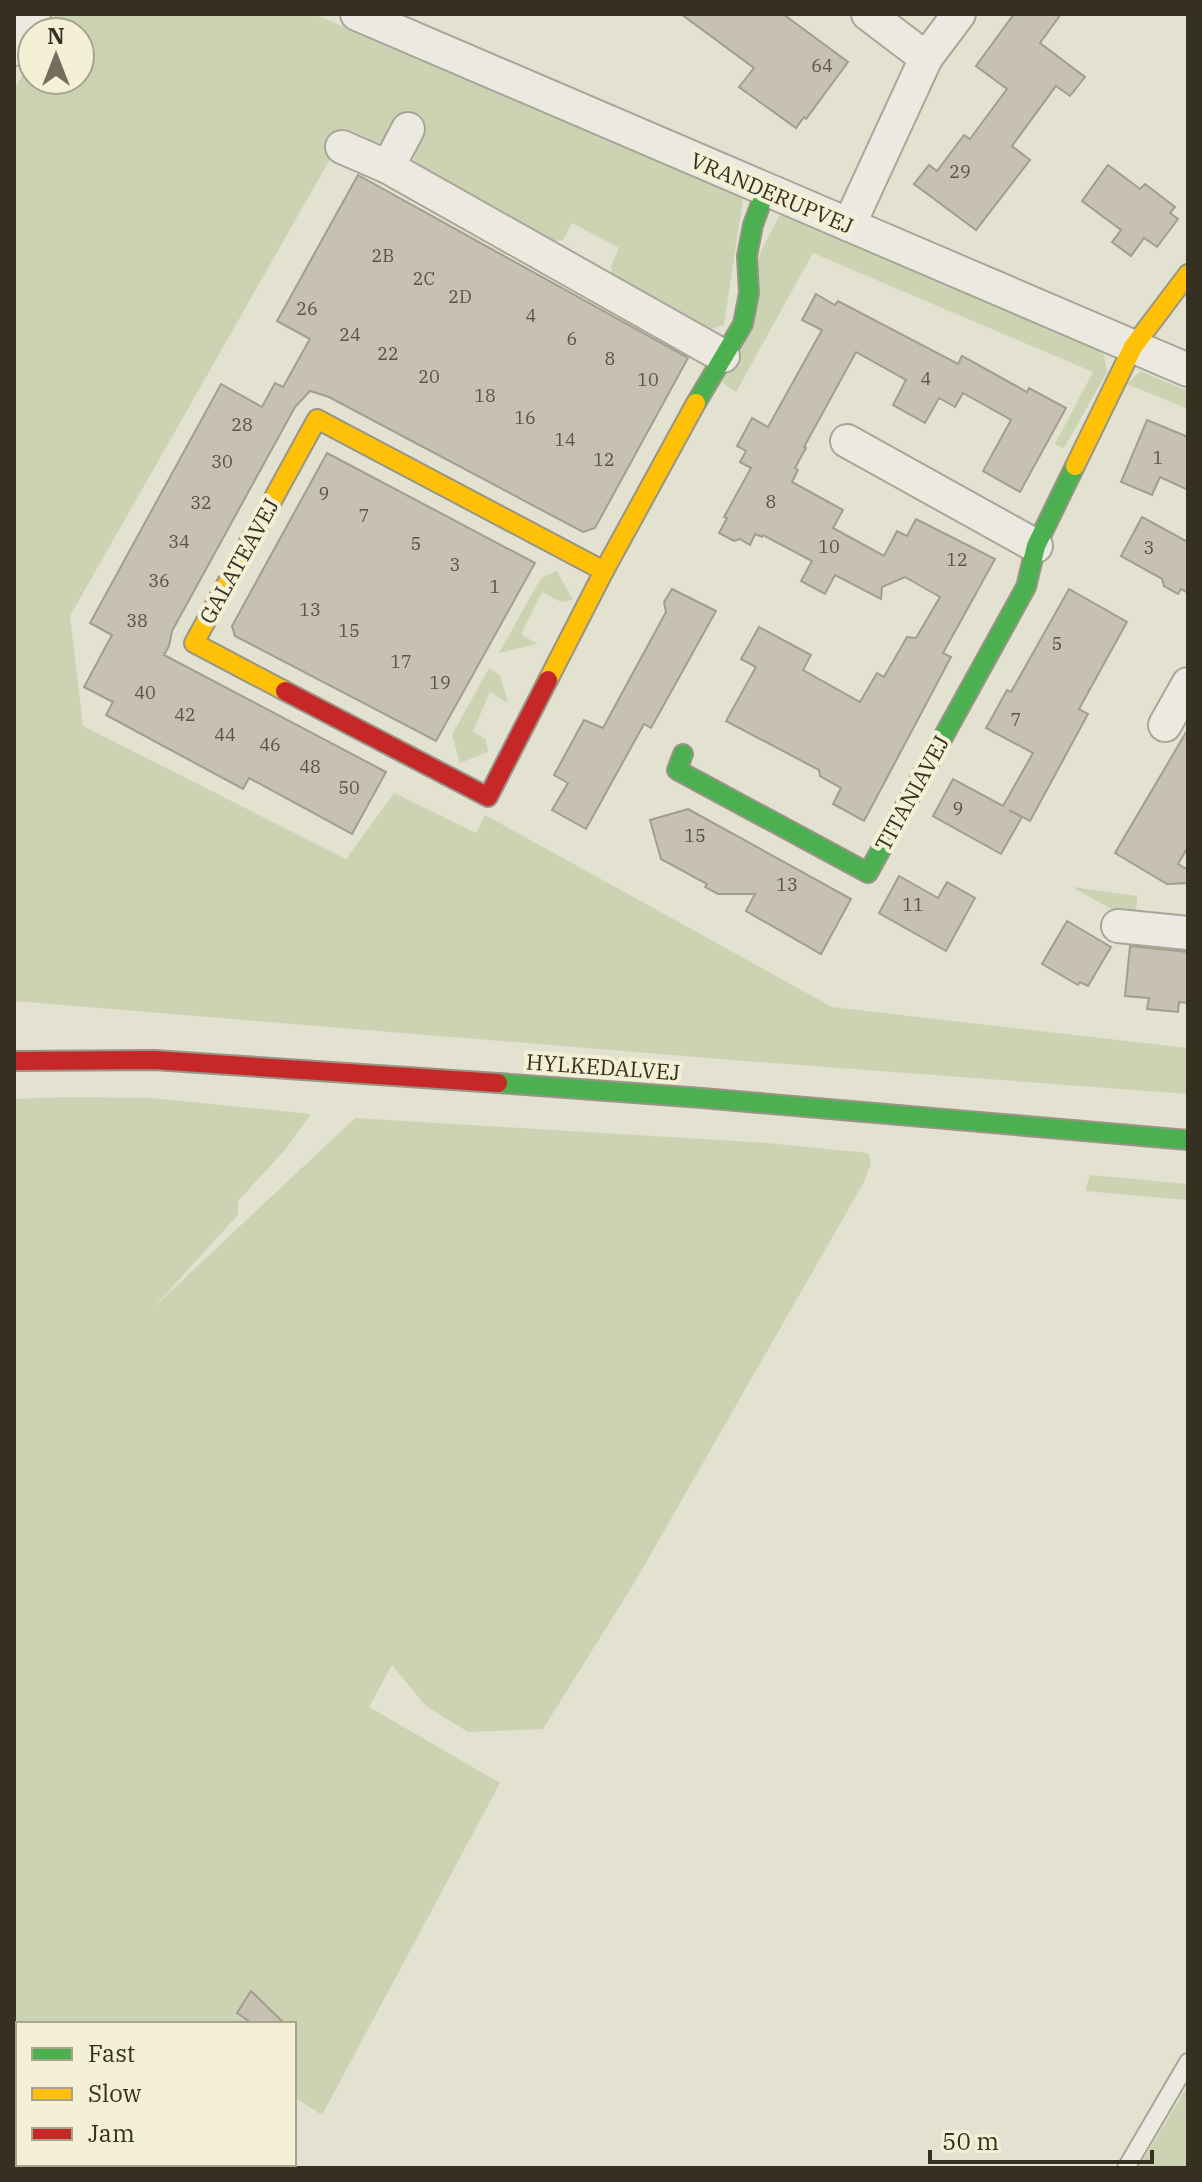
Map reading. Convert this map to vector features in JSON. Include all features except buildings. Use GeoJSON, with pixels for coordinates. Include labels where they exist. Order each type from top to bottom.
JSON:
{"type":"FeatureCollection","features":[{"type":"Feature","properties":{"kind":"street"},"geometry":{"type":"LineString","coordinates":[[14,49],[34,14]]}},
{"type":"Feature","properties":{"kind":"street","name":"VRANDERUPVEJ"},"geometry":{"type":"LineString","coordinates":[[357,14],[1188,370]]}},
{"type":"Feature","properties":{"kind":"street"},"geometry":{"type":"LineString","coordinates":[[868,14],[926,58]]}},
{"type":"Feature","properties":{"kind":"street"},"geometry":{"type":"LineString","coordinates":[[849,225],[926,58],[959,14]]}},
{"type":"Feature","properties":{"kind":"street"},"geometry":{"type":"LineString","coordinates":[[388,167],[408,129]]}},
{"type":"Feature","properties":{"kind":"street"},"geometry":{"type":"LineString","coordinates":[[342,147],[388,167],[723,356]]}},
{"type":"Feature","properties":{"kind":"street","name":"GALATEAVEJ"},"geometry":{"type":"LineString","coordinates":[[604,571],[317,419],[194,643],[488,797],[604,571],[743,324],[749,293],[747,256],[753,225],[766,190]]}},
{"type":"Feature","properties":{"kind":"street","name":"TITANIAVEJ"},"geometry":{"type":"LineString","coordinates":[[683,754],[677,770],[868,873],[1026,587],[1036,546],[1133,347],[1188,274]]}},
{"type":"Feature","properties":{"kind":"street"},"geometry":{"type":"LineString","coordinates":[[847,441],[1036,546]]}},
{"type":"Feature","properties":{"kind":"street"},"geometry":{"type":"LineString","coordinates":[[1165,725],[1188,684]]}},
{"type":"Feature","properties":{"kind":"street"},"geometry":{"type":"LineString","coordinates":[[1118,926],[1188,933]]}},
{"type":"Feature","properties":{"kind":"street","name":"HYLKEDALVEJ"},"geometry":{"type":"LineString","coordinates":[[14,1061],[154,1060],[230,1064],[702,1098],[1188,1140]]}},
{"type":"Feature","properties":{"kind":"lane"},"geometry":{"type":"LineString","coordinates":[[1126,2168],[1188,2062]]}},
{"type":"Feature","properties":{"kind":"green space"},"geometry":{"type":"Polygon","coordinates":[[[314,14],[634,152],[647,151],[744,192],[724,325],[703,331],[613,280],[611,266],[619,248],[572,223],[563,240],[548,242],[419,170],[414,159],[415,145],[389,139],[375,144],[346,131],[70,616],[83,726],[346,859],[394,793],[476,833],[485,815],[832,1007],[1188,1048],[1188,1094],[14,1001],[14,90],[16,86],[16,96],[96,96],[96,16],[54,16],[314,14]]]}},
{"type":"Feature","properties":{"kind":"green space"},"geometry":{"type":"Polygon","coordinates":[[[788,213],[1098,346],[1104,355],[1107,372],[1064,448],[1055,444],[1093,372],[813,253],[736,392],[722,382],[761,251],[779,216],[788,213]]]}},
{"type":"Feature","properties":{"kind":"green space"},"geometry":{"type":"Polygon","coordinates":[[[1140,371],[1188,391],[1188,409],[1127,384],[1140,371]]]}},
{"type":"Feature","properties":{"kind":"green space"},"geometry":{"type":"Polygon","coordinates":[[[557,571],[573,600],[561,602],[542,592],[521,634],[537,644],[499,653],[541,578],[557,571]]]}},
{"type":"Feature","properties":{"kind":"green space"},"geometry":{"type":"Polygon","coordinates":[[[489,668],[500,675],[508,703],[490,692],[473,731],[486,740],[488,752],[460,763],[452,735],[489,668]]]}},
{"type":"Feature","properties":{"kind":"green space"},"geometry":{"type":"Polygon","coordinates":[[[1072,887],[1137,896],[1136,914],[1113,910],[1072,887]]]}},
{"type":"Feature","properties":{"kind":"green space"},"geometry":{"type":"Polygon","coordinates":[[[151,1098],[311,1114],[284,1151],[238,1201],[238,1215],[153,1308],[355,1118],[767,1143],[868,1153],[871,1163],[864,1182],[636,1580],[543,1729],[468,1732],[426,1706],[392,1665],[369,1707],[500,1783],[322,2115],[296,2098],[296,2022],[16,2022],[14,2094],[14,1099],[151,1098]]]}},
{"type":"Feature","properties":{"kind":"green space"},"geometry":{"type":"Polygon","coordinates":[[[1090,1175],[1188,1184],[1188,1200],[1085,1191],[1090,1175]]]}},
{"type":"Feature","properties":{"kind":"green space"},"geometry":{"type":"Polygon","coordinates":[[[1188,2085],[1188,2168],[1138,2168],[1188,2085]]]}},
{"type":"Feature","properties":{"kind":"traffic: fast"},"geometry":{"type":"LineString","coordinates":[[696,403],[743,324],[749,293],[747,256],[753,225],[766,190]]}},
{"type":"Feature","properties":{"kind":"traffic: fast"},"geometry":{"type":"LineString","coordinates":[[683,754],[677,770],[868,873],[1026,587],[1036,546],[1075,466]]}},
{"type":"Feature","properties":{"kind":"traffic: fast"},"geometry":{"type":"LineString","coordinates":[[498,1083],[1188,1140]]}},
{"type":"Feature","properties":{"kind":"traffic: slow"},"geometry":{"type":"LineString","coordinates":[[1075,466],[1133,347],[1188,274]]}},
{"type":"Feature","properties":{"kind":"traffic: slow"},"geometry":{"type":"LineString","coordinates":[[548,680],[696,403]]}},
{"type":"Feature","properties":{"kind":"traffic: slow"},"geometry":{"type":"LineString","coordinates":[[285,691],[194,643],[317,419],[604,571]]}},
{"type":"Feature","properties":{"kind":"traffic: jam"},"geometry":{"type":"LineString","coordinates":[[285,691],[488,797],[548,680]]}},
{"type":"Feature","properties":{"kind":"traffic: jam"},"geometry":{"type":"LineString","coordinates":[[14,1061],[154,1060],[498,1083]]}}]}
